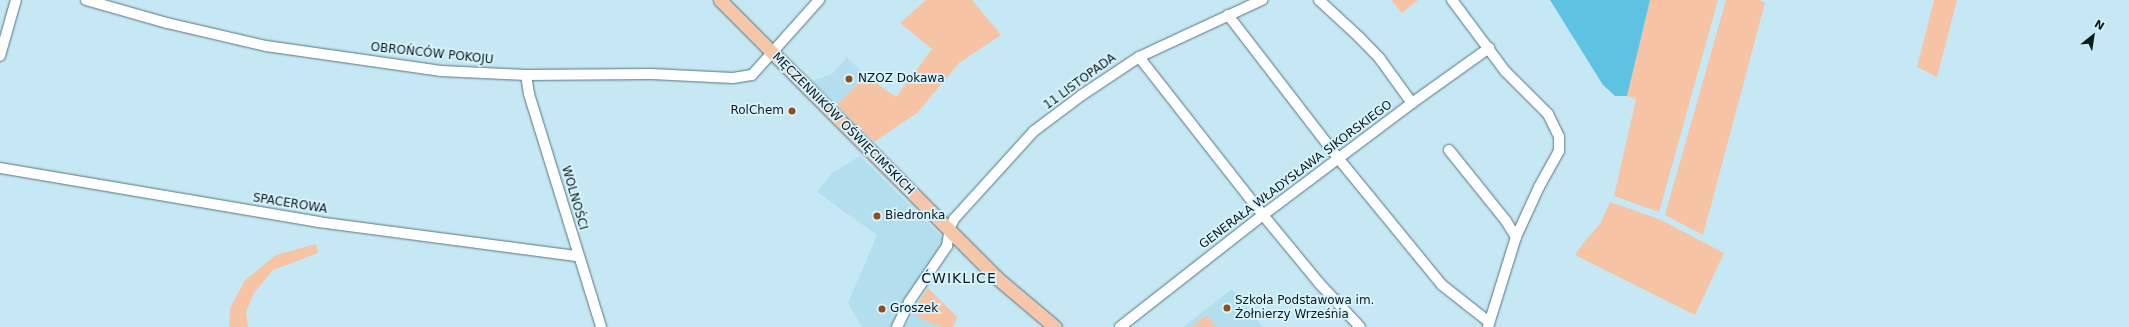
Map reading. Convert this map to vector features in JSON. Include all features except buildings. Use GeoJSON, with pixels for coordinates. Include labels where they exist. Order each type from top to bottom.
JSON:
{"type":"FeatureCollection","features":[{"type":"Feature","properties":{"kind":"main road","name":"MĘCZENNIKÓW OŚWIĘCIMSKICH"},"geometry":{"type":"LineString","coordinates":[[720,0],[997,278],[1055,327]]}},
{"type":"Feature","properties":{"kind":"street"},"geometry":{"type":"LineString","coordinates":[[0,56],[16,0]]}},
{"type":"Feature","properties":{"kind":"street","name":"OBROŃCÓW POKOJU"},"geometry":{"type":"LineString","coordinates":[[86,0],[167,23],[266,46],[441,71],[526,76],[650,74],[743,78],[752,75],[773,53],[818,0]]}},
{"type":"Feature","properties":{"kind":"street","name":"11 LISTOPADA"},"geometry":{"type":"LineString","coordinates":[[897,327],[909,302],[947,246],[949,231],[954,219],[1034,131],[1082,95],[1139,57],[1262,0]]}},
{"type":"Feature","properties":{"kind":"street"},"geometry":{"type":"LineString","coordinates":[[1319,0],[1359,37],[1380,60],[1412,103]]}},
{"type":"Feature","properties":{"kind":"street"},"geometry":{"type":"LineString","coordinates":[[1228,15],[1338,158],[1442,285],[1488,325],[1516,238],[1539,187],[1559,151],[1559,137],[1548,114],[1505,71],[1452,0]]}},
{"type":"Feature","properties":{"kind":"street","name":"GENERAŁA WŁADYSŁAWA SIKORSKIEGO"},"geometry":{"type":"LineString","coordinates":[[1120,327],[1338,158],[1489,48]]}},
{"type":"Feature","properties":{"kind":"street"},"geometry":{"type":"LineString","coordinates":[[1139,57],[1263,215],[1319,283],[1360,327]]}},
{"type":"Feature","properties":{"kind":"street","name":"WOLNOŚCI"},"geometry":{"type":"LineString","coordinates":[[526,76],[529,94],[601,327]]}},
{"type":"Feature","properties":{"kind":"street"},"geometry":{"type":"LineString","coordinates":[[1449,150],[1506,221],[1516,238]]}},
{"type":"Feature","properties":{"kind":"street","name":"SPACEROWA"},"geometry":{"type":"LineString","coordinates":[[0,168],[318,222],[578,256]]}},
{"type":"Feature","properties":{"kind":"shaded area"},"geometry":{"type":"Polygon","coordinates":[[[926,0],[972,0],[1001,35],[959,63],[917,113],[874,142],[837,105],[866,76],[896,97],[932,49],[900,23],[926,0]]]}},
{"type":"Feature","properties":{"kind":"shaded area"},"geometry":{"type":"Polygon","coordinates":[[[1391,0],[1418,0],[1402,13],[1391,0]]]}},
{"type":"Feature","properties":{"kind":"shaded area"},"geometry":{"type":"Polygon","coordinates":[[[1650,0],[1718,0],[1659,212],[1614,196],[1636,99],[1627,96],[1650,0]]]}},
{"type":"Feature","properties":{"kind":"shaded area"},"geometry":{"type":"Polygon","coordinates":[[[1726,0],[1759,0],[1765,3],[1703,235],[1665,215],[1726,0]]]}},
{"type":"Feature","properties":{"kind":"shaded area"},"geometry":{"type":"Polygon","coordinates":[[[1934,0],[1957,0],[1937,77],[1917,67],[1934,0]]]}},
{"type":"Feature","properties":{"kind":"shaded area"},"geometry":{"type":"Polygon","coordinates":[[[847,57],[866,76],[837,105],[812,81],[832,74],[847,57]]]}},
{"type":"Feature","properties":{"kind":"shaded area"},"geometry":{"type":"Polygon","coordinates":[[[860,156],[945,240],[905,299],[892,327],[862,327],[848,303],[877,235],[817,192],[832,173],[860,156]]]}},
{"type":"Feature","properties":{"kind":"shaded area"},"geometry":{"type":"Polygon","coordinates":[[[1610,202],[1659,219],[1724,253],[1695,315],[1575,255],[1600,224],[1610,202]]]}},
{"type":"Feature","properties":{"kind":"shaded area"},"geometry":{"type":"Polygon","coordinates":[[[316,244],[318,253],[273,270],[254,293],[246,312],[248,327],[229,327],[230,308],[245,280],[276,255],[316,244]]]}},
{"type":"Feature","properties":{"kind":"shaded area"},"geometry":{"type":"Polygon","coordinates":[[[928,288],[957,317],[953,327],[905,327],[928,288]]]}},
{"type":"Feature","properties":{"kind":"shaded area"},"geometry":{"type":"Polygon","coordinates":[[[928,288],[957,317],[953,327],[941,327],[922,319],[913,311],[928,288]]]}},
{"type":"Feature","properties":{"kind":"shaded area","name":"Szkoła Podstawowa im. Żołnierzy Września"},"geometry":{"type":"Polygon","coordinates":[[[1232,289],[1263,327],[1183,327],[1232,289]]]}},
{"type":"Feature","properties":{"kind":"shaded area"},"geometry":{"type":"Polygon","coordinates":[[[1207,315],[1216,327],[1192,326],[1207,315]]]}},
{"type":"Feature","properties":{"kind":"water"},"geometry":{"type":"Polygon","coordinates":[[[1550,0],[1650,0],[1627,96],[1615,96],[1603,85],[1550,0]]]}},
{"type":"Feature","properties":{"kind":"place","name":"NZOZ Dokawa"},"geometry":{"type":"Point","coordinates":[849,79]}},
{"type":"Feature","properties":{"kind":"place","name":"RolChem"},"geometry":{"type":"Point","coordinates":[792,111]}},
{"type":"Feature","properties":{"kind":"place","name":"Biedronka"},"geometry":{"type":"Point","coordinates":[877,216]}},
{"type":"Feature","properties":{"kind":"place","name":"Szkoła Podstawowa im. Żołnierzy Września"},"geometry":{"type":"Point","coordinates":[1227,308]}},
{"type":"Feature","properties":{"kind":"place","name":"Groszek"},"geometry":{"type":"Point","coordinates":[882,309]}},
{"type":"Feature","properties":{"kind":"district","name":"ĆWIKLICE"},"geometry":{"type":"Point","coordinates":[959,278]}}]}
